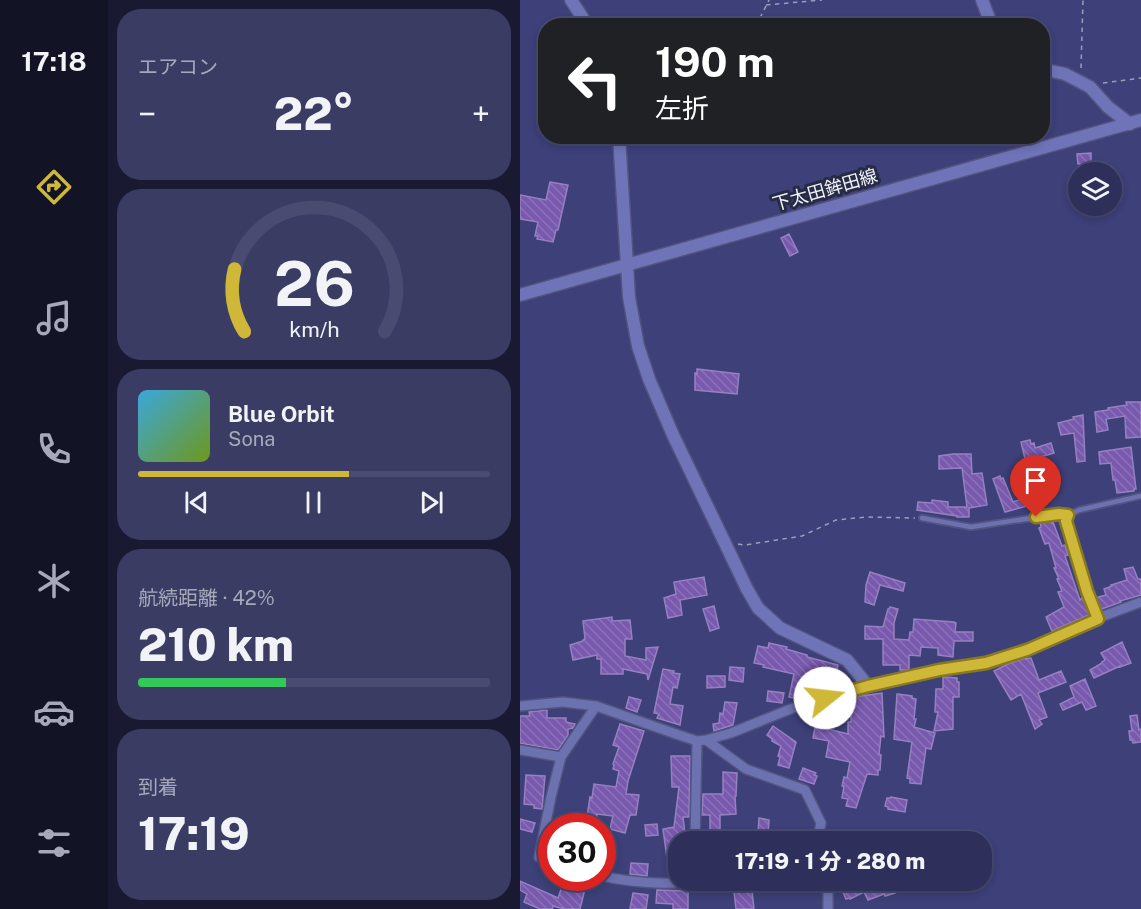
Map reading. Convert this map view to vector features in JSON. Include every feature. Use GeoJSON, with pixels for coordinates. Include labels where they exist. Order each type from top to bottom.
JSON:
{"type":"FeatureCollection","features":[{"type":"Feature","properties":{"kind":"street"},"geometry":{"type":"LineString","coordinates":[[571,0],[583,18]]}},
{"type":"Feature","properties":{"kind":"street"},"geometry":{"type":"LineString","coordinates":[[982,0],[989,18]]}},
{"type":"Feature","properties":{"kind":"street"},"geometry":{"type":"LineString","coordinates":[[1050,71],[1065,74],[1085,85],[1108,107],[1135,122]]}},
{"type":"Feature","properties":{"kind":"street","name":"下太田鉾田線"},"geometry":{"type":"LineString","coordinates":[[520,295],[1135,122]]}},
{"type":"Feature","properties":{"kind":"street"},"geometry":{"type":"LineString","coordinates":[[620,144],[632,323],[649,379],[725,543],[758,608],[780,628],[847,660],[868,686]]}},
{"type":"Feature","properties":{"kind":"street"},"geometry":{"type":"LineString","coordinates":[[701,740],[731,733],[803,704],[868,686],[939,670],[986,663],[1027,650],[1141,602]]}},
{"type":"Feature","properties":{"kind":"street"},"geometry":{"type":"LineString","coordinates":[[520,706],[563,702],[596,706],[701,740],[746,769],[805,790],[821,823],[819,831]]}},
{"type":"Feature","properties":{"kind":"street"},"geometry":{"type":"LineString","coordinates":[[548,813],[561,757],[596,706]]}},
{"type":"Feature","properties":{"kind":"street"},"geometry":{"type":"LineString","coordinates":[[696,831],[701,740]]}},
{"type":"Feature","properties":{"kind":"street"},"geometry":{"type":"LineString","coordinates":[[520,750],[561,757]]}},
{"type":"Feature","properties":{"kind":"street"},"geometry":{"type":"LineString","coordinates":[[616,879],[668,884]]}},
{"type":"Feature","properties":{"kind":"street"},"geometry":{"type":"LineString","coordinates":[[828,891],[828,909]]}},
{"type":"Feature","properties":{"kind":"lane"},"geometry":{"type":"LineString","coordinates":[[922,518],[971,527],[1059,514],[1068,515],[1079,510],[1141,496]]}},
{"type":"Feature","properties":{"kind":"lane"},"geometry":{"type":"LineString","coordinates":[[1068,515],[1066,521],[1098,619]]}},
{"type":"Feature","properties":{"kind":"path"},"geometry":{"type":"LineString","coordinates":[[760,18],[769,0]]}},
{"type":"Feature","properties":{"kind":"path"},"geometry":{"type":"LineString","coordinates":[[766,5],[822,0]]}},
{"type":"Feature","properties":{"kind":"path"},"geometry":{"type":"LineString","coordinates":[[1083,0],[1085,85],[1141,78]]}},
{"type":"Feature","properties":{"kind":"path"},"geometry":{"type":"LineString","coordinates":[[725,543],[745,545],[802,536],[836,520],[866,517],[922,518]]}},
{"type":"Feature","properties":{"kind":"building"},"geometry":{"type":"Polygon","coordinates":[[[1091,153],[1091,162],[1078,162],[1077,154],[1091,153]]]}},
{"type":"Feature","properties":{"kind":"building"},"geometry":{"type":"Polygon","coordinates":[[[550,182],[568,185],[553,242],[537,239],[538,236],[535,236],[538,222],[520,219],[520,195],[546,200],[550,182]]]}},
{"type":"Feature","properties":{"kind":"building"},"geometry":{"type":"Polygon","coordinates":[[[789,234],[798,252],[790,256],[781,238],[789,234]]]}},
{"type":"Feature","properties":{"kind":"building"},"geometry":{"type":"Polygon","coordinates":[[[697,369],[739,374],[737,394],[695,390],[697,369]]]}},
{"type":"Feature","properties":{"kind":"building"},"geometry":{"type":"Polygon","coordinates":[[[1126,402],[1141,402],[1141,437],[1126,438],[1125,416],[1106,419],[1108,430],[1097,432],[1095,412],[1127,405],[1126,402]]]}},
{"type":"Feature","properties":{"kind":"building"},"geometry":{"type":"Polygon","coordinates":[[[1083,415],[1085,461],[1077,462],[1074,433],[1061,435],[1058,423],[1083,415]]]}},
{"type":"Feature","properties":{"kind":"building"},"geometry":{"type":"Polygon","coordinates":[[[1030,440],[1031,444],[1034,443],[1035,448],[1051,443],[1054,453],[1037,458],[1048,495],[1037,499],[1038,503],[1005,512],[993,479],[1000,476],[1001,479],[1003,478],[1013,502],[1028,497],[1020,469],[1027,467],[1021,442],[1030,440]]]}},
{"type":"Feature","properties":{"kind":"building"},"geometry":{"type":"Polygon","coordinates":[[[1131,447],[1136,489],[1117,493],[1111,463],[1100,464],[1099,452],[1131,447]]]}},
{"type":"Feature","properties":{"kind":"building"},"geometry":{"type":"Polygon","coordinates":[[[971,454],[972,474],[982,473],[987,505],[969,508],[969,517],[917,510],[918,502],[932,503],[932,500],[948,502],[948,507],[967,507],[962,468],[939,469],[939,456],[971,454]]]}},
{"type":"Feature","properties":{"kind":"building"},"geometry":{"type":"Polygon","coordinates":[[[1051,520],[1062,546],[1065,545],[1068,555],[1065,556],[1080,600],[1082,598],[1084,602],[1086,601],[1091,614],[1052,631],[1046,617],[1064,607],[1058,592],[1062,591],[1049,543],[1045,544],[1039,528],[1041,527],[1040,521],[1051,520]]]}},
{"type":"Feature","properties":{"kind":"building"},"geometry":{"type":"Polygon","coordinates":[[[1133,567],[1138,579],[1141,579],[1141,595],[1099,610],[1095,598],[1106,595],[1104,589],[1111,585],[1127,580],[1124,569],[1133,567]]]}},
{"type":"Feature","properties":{"kind":"building"},"geometry":{"type":"Polygon","coordinates":[[[870,572],[905,583],[903,591],[880,585],[874,605],[865,602],[866,585],[870,572]]]}},
{"type":"Feature","properties":{"kind":"building"},"geometry":{"type":"Polygon","coordinates":[[[704,577],[707,595],[680,600],[682,615],[668,618],[664,598],[676,594],[674,582],[704,577]]]}},
{"type":"Feature","properties":{"kind":"building"},"geometry":{"type":"Polygon","coordinates":[[[714,606],[719,628],[710,631],[703,609],[714,606]]]}},
{"type":"Feature","properties":{"kind":"building"},"geometry":{"type":"Polygon","coordinates":[[[890,607],[898,609],[894,623],[894,639],[909,640],[910,632],[913,632],[914,619],[954,622],[956,623],[955,632],[973,632],[973,641],[954,641],[953,657],[938,655],[938,648],[921,647],[920,656],[909,655],[909,670],[900,670],[900,665],[883,665],[883,639],[865,639],[865,626],[883,627],[890,607]]]}},
{"type":"Feature","properties":{"kind":"building"},"geometry":{"type":"Polygon","coordinates":[[[612,617],[612,621],[630,620],[632,639],[625,639],[625,656],[646,660],[646,648],[658,647],[648,680],[647,674],[623,669],[623,674],[601,674],[601,659],[597,659],[597,655],[573,660],[570,645],[585,639],[583,621],[612,617]]]}},
{"type":"Feature","properties":{"kind":"building"},"geometry":{"type":"Polygon","coordinates":[[[1122,642],[1131,663],[1094,678],[1090,670],[1105,660],[1101,653],[1122,642]]]}},
{"type":"Feature","properties":{"kind":"building"},"geometry":{"type":"Polygon","coordinates":[[[769,643],[838,665],[837,672],[833,671],[829,690],[807,685],[804,697],[797,699],[789,697],[794,674],[754,663],[758,646],[768,648],[769,643]]]}},
{"type":"Feature","properties":{"kind":"building"},"geometry":{"type":"Polygon","coordinates":[[[1031,658],[1039,680],[1061,671],[1066,682],[1038,693],[1047,717],[1039,720],[1042,724],[1035,729],[1021,694],[1011,700],[994,671],[1031,658]]]}},
{"type":"Feature","properties":{"kind":"building"},"geometry":{"type":"Polygon","coordinates":[[[730,667],[744,668],[743,682],[729,680],[730,667]]]}},
{"type":"Feature","properties":{"kind":"building"},"geometry":{"type":"Polygon","coordinates":[[[663,669],[680,674],[677,688],[673,687],[670,704],[683,706],[680,725],[657,718],[659,714],[654,713],[663,669]]]}},
{"type":"Feature","properties":{"kind":"building"},"geometry":{"type":"Polygon","coordinates":[[[707,676],[725,676],[725,687],[707,688],[707,676]]]}},
{"type":"Feature","properties":{"kind":"building"},"geometry":{"type":"Polygon","coordinates":[[[943,677],[957,678],[959,697],[953,697],[953,729],[934,731],[938,712],[935,712],[936,689],[943,689],[943,677]]]}},
{"type":"Feature","properties":{"kind":"building"},"geometry":{"type":"Polygon","coordinates":[[[1085,679],[1096,706],[1086,710],[1082,702],[1063,710],[1060,704],[1074,697],[1070,686],[1085,679]]]}},
{"type":"Feature","properties":{"kind":"building"},"geometry":{"type":"Polygon","coordinates":[[[768,691],[784,693],[782,703],[767,701],[768,691]]]}},
{"type":"Feature","properties":{"kind":"building"},"geometry":{"type":"Polygon","coordinates":[[[882,693],[884,737],[881,736],[880,770],[878,770],[878,775],[867,774],[856,808],[846,806],[848,799],[842,798],[844,786],[842,786],[844,777],[847,778],[850,762],[826,757],[829,741],[813,738],[818,712],[820,713],[821,709],[832,711],[828,729],[848,734],[851,708],[855,708],[854,697],[882,693]]]}},
{"type":"Feature","properties":{"kind":"building"},"geometry":{"type":"Polygon","coordinates":[[[897,694],[912,696],[916,699],[914,727],[935,733],[931,749],[926,748],[921,784],[910,783],[910,779],[907,778],[912,742],[894,739],[897,694]]]}},
{"type":"Feature","properties":{"kind":"building"},"geometry":{"type":"Polygon","coordinates":[[[629,697],[641,700],[637,712],[626,708],[629,697]]]}},
{"type":"Feature","properties":{"kind":"building"},"geometry":{"type":"Polygon","coordinates":[[[725,702],[737,703],[733,725],[714,731],[713,724],[719,723],[725,702]]]}},
{"type":"Feature","properties":{"kind":"building"},"geometry":{"type":"Polygon","coordinates":[[[547,710],[547,718],[566,718],[566,722],[575,724],[573,728],[568,729],[568,735],[558,750],[520,743],[520,716],[530,716],[529,712],[547,710]]]}},
{"type":"Feature","properties":{"kind":"building"},"geometry":{"type":"Polygon","coordinates":[[[1137,715],[1139,730],[1141,729],[1141,742],[1133,743],[1130,740],[1129,731],[1132,731],[1130,716],[1137,715]]]}},
{"type":"Feature","properties":{"kind":"building"},"geometry":{"type":"Polygon","coordinates":[[[620,724],[644,731],[626,794],[639,795],[636,815],[630,815],[625,833],[616,831],[616,813],[588,813],[594,784],[616,787],[619,771],[613,769],[613,764],[619,747],[613,745],[620,724]]]}},
{"type":"Feature","properties":{"kind":"building"},"geometry":{"type":"Polygon","coordinates":[[[773,726],[796,742],[789,768],[778,765],[781,746],[767,735],[773,726]]]}},
{"type":"Feature","properties":{"kind":"building"},"geometry":{"type":"Polygon","coordinates":[[[671,756],[690,756],[689,817],[683,817],[685,831],[668,831],[667,858],[663,829],[674,827],[679,787],[672,787],[671,756]]]}},
{"type":"Feature","properties":{"kind":"building"},"geometry":{"type":"Polygon","coordinates":[[[803,768],[816,773],[814,784],[799,779],[803,768]]]}},
{"type":"Feature","properties":{"kind":"building"},"geometry":{"type":"Polygon","coordinates":[[[723,772],[737,773],[736,814],[720,815],[720,831],[710,831],[710,815],[702,815],[703,794],[723,794],[723,772]]]}},
{"type":"Feature","properties":{"kind":"building"},"geometry":{"type":"Polygon","coordinates":[[[526,775],[545,776],[542,809],[524,804],[526,775]]]}},
{"type":"Feature","properties":{"kind":"building"},"geometry":{"type":"Polygon","coordinates":[[[887,798],[907,800],[905,812],[888,809],[885,806],[887,798]]]}},
{"type":"Feature","properties":{"kind":"building"},"geometry":{"type":"Polygon","coordinates":[[[759,818],[769,820],[768,831],[758,831],[759,818]]]}},
{"type":"Feature","properties":{"kind":"building"},"geometry":{"type":"Polygon","coordinates":[[[520,819],[535,823],[532,832],[520,829],[520,819]]]}},
{"type":"Feature","properties":{"kind":"building"},"geometry":{"type":"Polygon","coordinates":[[[657,824],[658,835],[646,836],[645,825],[657,824]]]}},
{"type":"Feature","properties":{"kind":"building"},"geometry":{"type":"Polygon","coordinates":[[[631,863],[648,864],[647,876],[630,874],[631,863]]]}},
{"type":"Feature","properties":{"kind":"building"},"geometry":{"type":"Polygon","coordinates":[[[520,881],[538,891],[558,898],[560,891],[584,891],[580,909],[553,906],[552,909],[540,909],[524,902],[527,894],[520,890],[520,881]]]}},
{"type":"Feature","properties":{"kind":"building"},"geometry":{"type":"Polygon","coordinates":[[[657,890],[688,891],[688,909],[673,909],[673,904],[656,903],[657,890]]]}},
{"type":"Feature","properties":{"kind":"building"},"geometry":{"type":"Polygon","coordinates":[[[734,891],[752,891],[754,909],[736,909],[734,891]]]}},
{"type":"Feature","properties":{"kind":"building"},"geometry":{"type":"Polygon","coordinates":[[[842,891],[898,891],[868,900],[864,892],[846,899],[842,891]]]}},
{"type":"Feature","properties":{"kind":"building"},"geometry":{"type":"Polygon","coordinates":[[[633,893],[648,895],[646,909],[630,909],[633,893]]]}},
{"type":"Feature","properties":{"kind":"route"},"geometry":{"type":"LineString","coordinates":[[825,698],[939,670],[986,663],[1027,650],[1098,619],[1066,521],[1068,515],[1036,517]]}}]}
